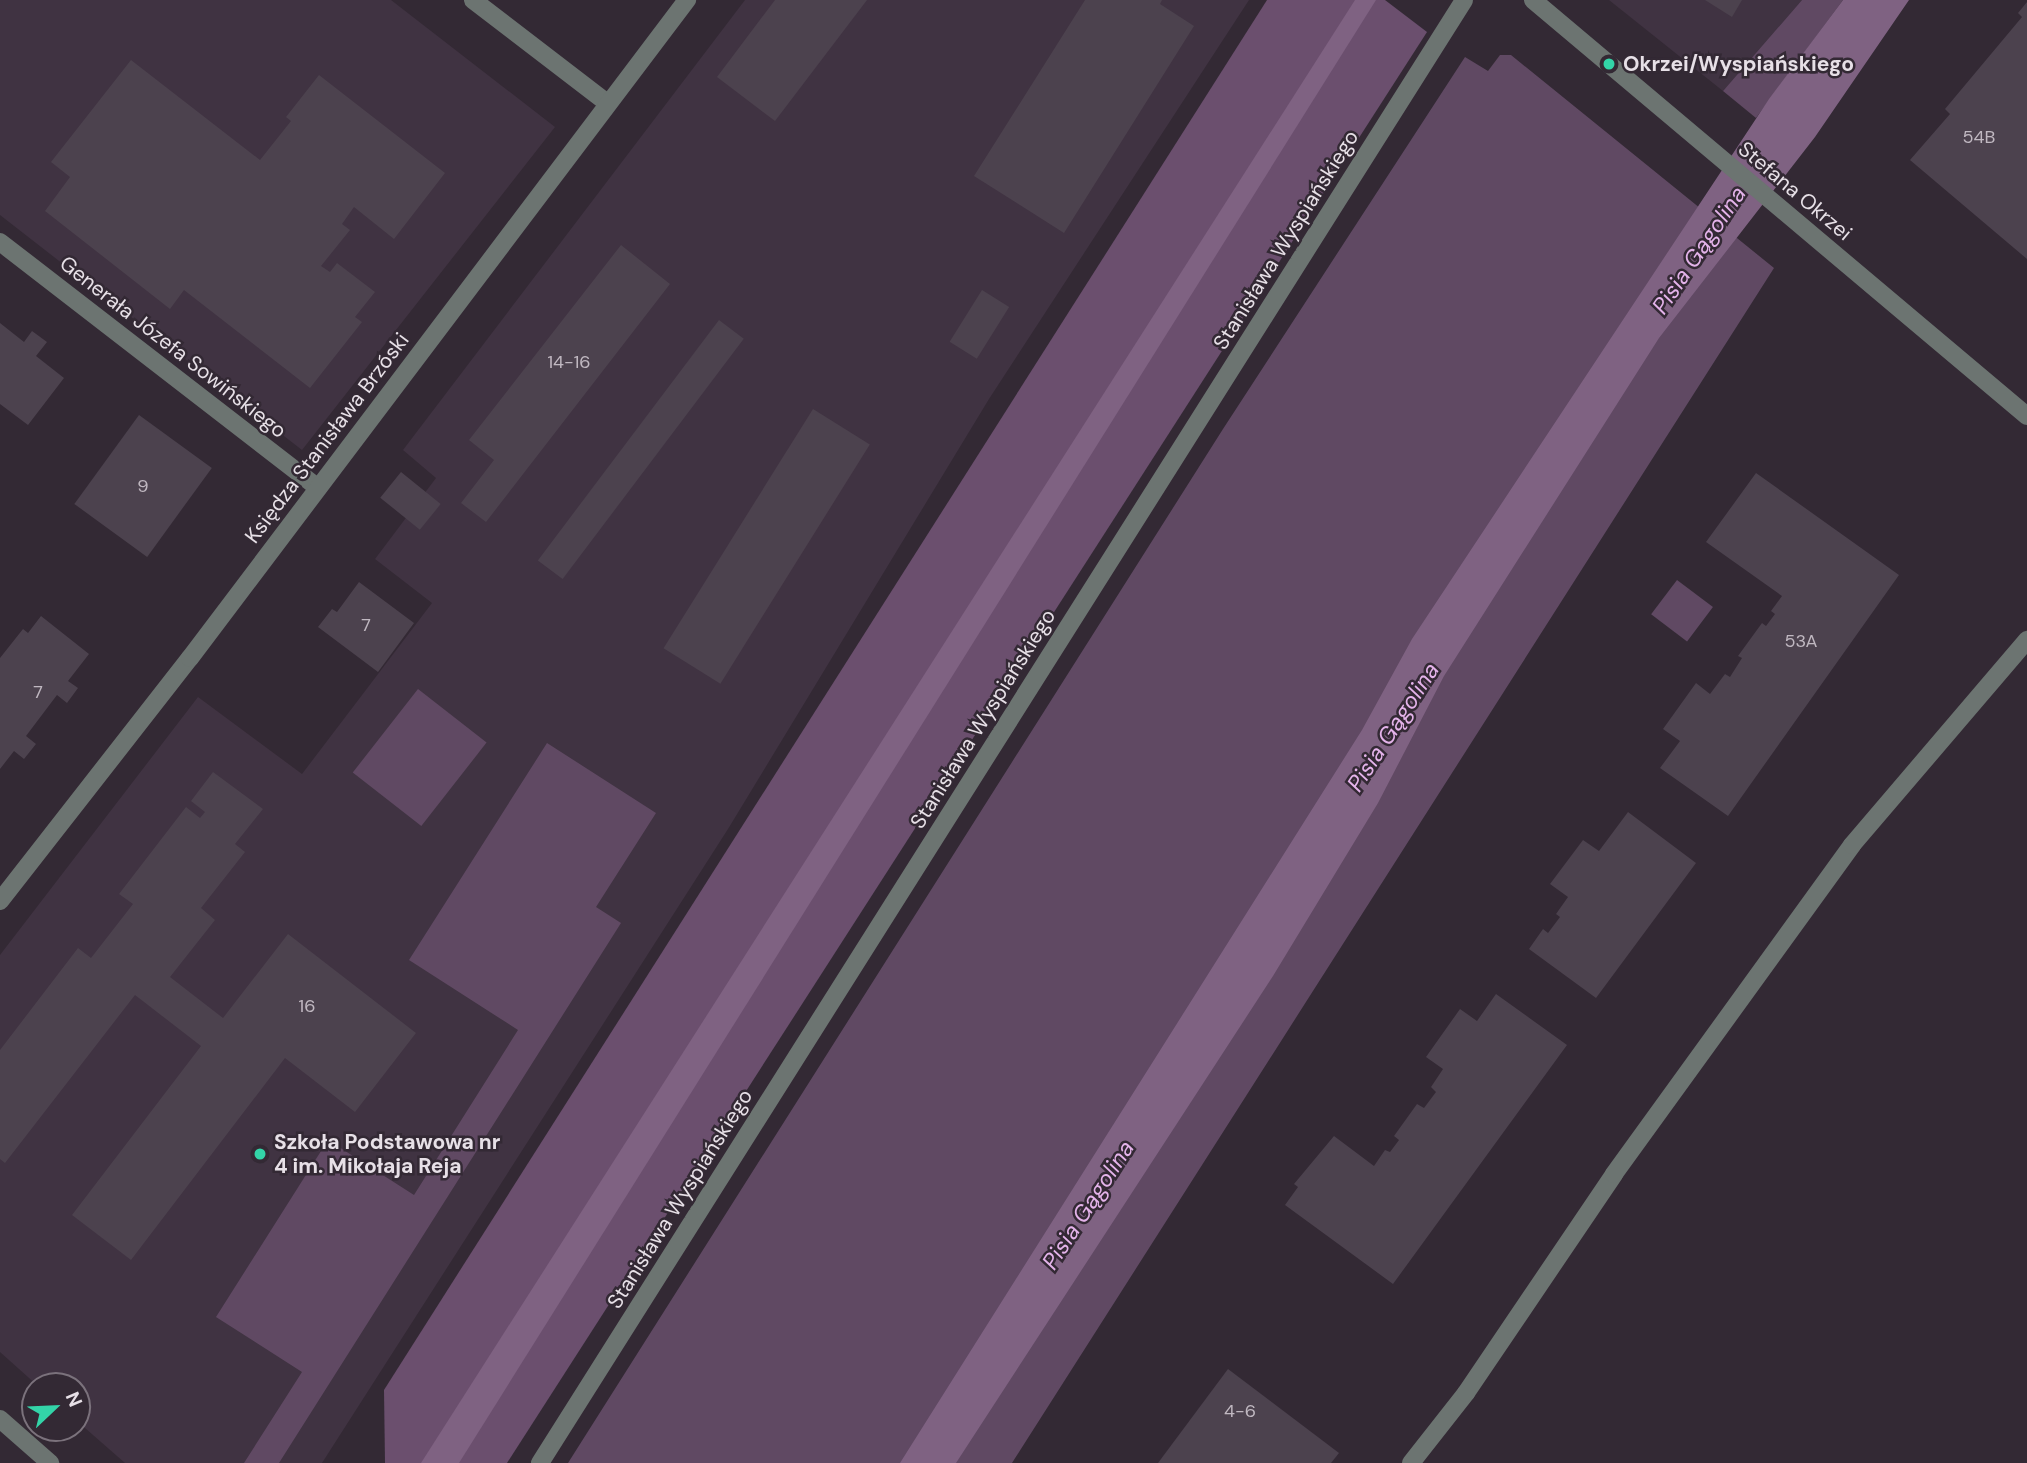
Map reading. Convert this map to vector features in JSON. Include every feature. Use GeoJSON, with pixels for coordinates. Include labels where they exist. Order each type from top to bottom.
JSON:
{"type":"FeatureCollection","features":[{"type":"Feature","properties":{"kind":"street"},"geometry":{"type":"LineString","coordinates":[[473,0],[607,103]]}},
{"type":"Feature","properties":{"kind":"street","name":"Księdza Stanisława Brzóski"},"geometry":{"type":"LineString","coordinates":[[0,901],[318,488],[687,0]]}},
{"type":"Feature","properties":{"kind":"street","name":"Stanisława Wyspiańskiego"},"geometry":{"type":"LineString","coordinates":[[540,1463],[1464,0]]}},
{"type":"Feature","properties":{"kind":"street","name":"Stefana Okrzei"},"geometry":{"type":"LineString","coordinates":[[1533,0],[2027,416]]}},
{"type":"Feature","properties":{"kind":"street","name":"Generała Józefa Sowińskiego"},"geometry":{"type":"LineString","coordinates":[[0,242],[318,488]]}},
{"type":"Feature","properties":{"kind":"street"},"geometry":{"type":"LineString","coordinates":[[1412,1463],[1466,1393],[1614,1174],[1852,845],[2027,640]]}},
{"type":"Feature","properties":{"kind":"street"},"geometry":{"type":"LineString","coordinates":[[0,1419],[50,1463]]}},
{"type":"Feature","properties":{"kind":"shaded area"},"geometry":{"type":"Polygon","coordinates":[[[0,0],[391,0],[555,127],[302,450],[0,215],[0,0]]]}},
{"type":"Feature","properties":{"kind":"shaded area"},"geometry":{"type":"Polygon","coordinates":[[[745,0],[1249,0],[989,399],[728,829],[322,1463],[125,1463],[91,1433],[91,1372],[22,1372],[0,1352],[0,955],[198,697],[302,774],[432,603],[375,559],[436,478],[403,450],[745,0]]]}},
{"type":"Feature","properties":{"kind":"shaded area"},"geometry":{"type":"Polygon","coordinates":[[[1267,0],[1385,0],[1427,32],[507,1463],[385,1463],[384,1390],[1267,0]]]}},
{"type":"Feature","properties":{"kind":"shaded area"},"geometry":{"type":"Polygon","coordinates":[[[1609,0],[1802,0],[1723,91],[1609,0]]]}},
{"type":"Feature","properties":{"kind":"shaded area"},"geometry":{"type":"Polygon","coordinates":[[[1802,0],[1843,0],[1756,118],[1723,91],[1802,0]]]}},
{"type":"Feature","properties":{"kind":"shaded area"},"geometry":{"type":"Polygon","coordinates":[[[1500,55],[1511,55],[1774,268],[1012,1463],[568,1463],[1223,429],[1465,57],[1488,71],[1500,55]]]}},
{"type":"Feature","properties":{"kind":"shaded area"},"geometry":{"type":"Polygon","coordinates":[[[1677,580],[1713,607],[1687,641],[1651,614],[1677,580]]]}},
{"type":"Feature","properties":{"kind":"shaded area"},"geometry":{"type":"Polygon","coordinates":[[[418,689],[487,743],[421,826],[353,773],[418,689]]]}},
{"type":"Feature","properties":{"kind":"shaded area"},"geometry":{"type":"Polygon","coordinates":[[[547,743],[656,813],[596,907],[621,923],[279,1463],[244,1463],[302,1372],[216,1317],[328,1140],[414,1195],[518,1030],[409,960],[547,743]]]}},
{"type":"Feature","properties":{"kind":"water"},"geometry":{"type":"Polygon","coordinates":[[[1355,0],[1376,0],[459,1463],[421,1463],[1355,0]]]}},
{"type":"Feature","properties":{"kind":"water","name":"Pisia Gągolina"},"geometry":{"type":"Polygon","coordinates":[[[1843,0],[1909,0],[1815,137],[1659,338],[1444,676],[1378,803],[1273,976],[956,1463],[900,1463],[1362,730],[1412,639],[1769,99],[1843,0]]]}},
{"type":"Feature","properties":{"kind":"building"},"geometry":{"type":"Polygon","coordinates":[[[775,0],[867,0],[775,121],[717,77],[775,0]]]}},
{"type":"Feature","properties":{"kind":"building"},"geometry":{"type":"Polygon","coordinates":[[[1085,0],[1162,0],[1160,4],[1194,26],[1064,233],[974,176],[1085,0]]]}},
{"type":"Feature","properties":{"kind":"building"},"geometry":{"type":"Polygon","coordinates":[[[1705,0],[1742,0],[1732,17],[1705,0]]]}},
{"type":"Feature","properties":{"kind":"building"},"geometry":{"type":"Polygon","coordinates":[[[2027,2],[2027,259],[1910,160],[1950,114],[1945,109],[2022,17],[2018,13],[2027,2]]]}},
{"type":"Feature","properties":{"kind":"building"},"geometry":{"type":"Polygon","coordinates":[[[131,60],[260,160],[291,121],[286,117],[319,75],[445,173],[394,239],[354,207],[342,224],[350,230],[321,266],[330,272],[337,263],[375,292],[355,317],[362,322],[310,388],[184,290],[170,309],[45,211],[70,177],[51,162],[131,60]]]}},
{"type":"Feature","properties":{"kind":"building"},"geometry":{"type":"Polygon","coordinates":[[[621,245],[670,284],[486,522],[461,503],[494,460],[469,440],[621,245]]]}},
{"type":"Feature","properties":{"kind":"building"},"geometry":{"type":"Polygon","coordinates":[[[982,290],[1009,307],[977,359],[950,342],[982,290]]]}},
{"type":"Feature","properties":{"kind":"building"},"geometry":{"type":"Polygon","coordinates":[[[719,320],[744,339],[563,579],[538,560],[719,320]]]}},
{"type":"Feature","properties":{"kind":"building"},"geometry":{"type":"Polygon","coordinates":[[[0,323],[24,342],[32,331],[47,342],[36,356],[64,378],[28,425],[0,404],[0,323]]]}},
{"type":"Feature","properties":{"kind":"building"},"geometry":{"type":"Polygon","coordinates":[[[813,409],[870,445],[720,684],[664,648],[813,409]]]}},
{"type":"Feature","properties":{"kind":"building"},"geometry":{"type":"Polygon","coordinates":[[[139,415],[212,468],[147,557],[74,504],[139,415]]]}},
{"type":"Feature","properties":{"kind":"building"},"geometry":{"type":"Polygon","coordinates":[[[401,472],[441,504],[420,530],[380,498],[401,472]]]}},
{"type":"Feature","properties":{"kind":"building"},"geometry":{"type":"Polygon","coordinates":[[[1756,473],[1899,575],[1728,816],[1660,768],[1680,741],[1663,729],[1696,683],[1710,694],[1725,674],[1730,677],[1742,658],[1738,656],[1762,623],[1766,626],[1775,614],[1771,611],[1782,596],[1706,542],[1756,473]]]}},
{"type":"Feature","properties":{"kind":"building"},"geometry":{"type":"Polygon","coordinates":[[[359,582],[414,623],[378,672],[318,627],[332,609],[337,612],[359,582]]]}},
{"type":"Feature","properties":{"kind":"building"},"geometry":{"type":"Polygon","coordinates":[[[41,616],[89,654],[68,681],[78,688],[67,703],[57,695],[26,736],[36,744],[24,759],[14,751],[0,769],[0,658],[23,629],[28,633],[41,616]]]}},
{"type":"Feature","properties":{"kind":"building"},"geometry":{"type":"Polygon","coordinates":[[[213,772],[263,809],[235,844],[245,852],[201,908],[215,920],[170,977],[223,1018],[288,934],[416,1033],[355,1112],[285,1058],[131,1260],[72,1215],[201,1046],[135,995],[5,1163],[0,1159],[0,1050],[78,948],[91,958],[133,904],[119,894],[186,807],[200,818],[205,812],[191,801],[213,772]]]}},
{"type":"Feature","properties":{"kind":"building"},"geometry":{"type":"Polygon","coordinates":[[[1628,812],[1696,863],[1596,998],[1529,949],[1543,929],[1548,933],[1560,917],[1556,914],[1568,897],[1550,884],[1583,840],[1599,851],[1628,812]]]}},
{"type":"Feature","properties":{"kind":"building"},"geometry":{"type":"Polygon","coordinates":[[[1496,994],[1567,1045],[1393,1284],[1285,1205],[1298,1187],[1294,1184],[1334,1136],[1374,1166],[1385,1150],[1390,1152],[1399,1140],[1394,1136],[1417,1104],[1424,1108],[1436,1092],[1431,1087],[1443,1069],[1426,1057],[1460,1009],[1477,1021],[1496,994]]]}},
{"type":"Feature","properties":{"kind":"building"},"geometry":{"type":"Polygon","coordinates":[[[1228,1369],[1339,1453],[1331,1463],[1158,1463],[1228,1369]]]}},
{"type":"Feature","properties":{"kind":"place","name":"Okrzei/Wyspiańskiego"},"geometry":{"type":"Point","coordinates":[1609,64]}},
{"type":"Feature","properties":{"kind":"place","name":"Szkoła Podstawowa nr 4 im. Mikołaja Reja"},"geometry":{"type":"Point","coordinates":[260,1154]}}]}
